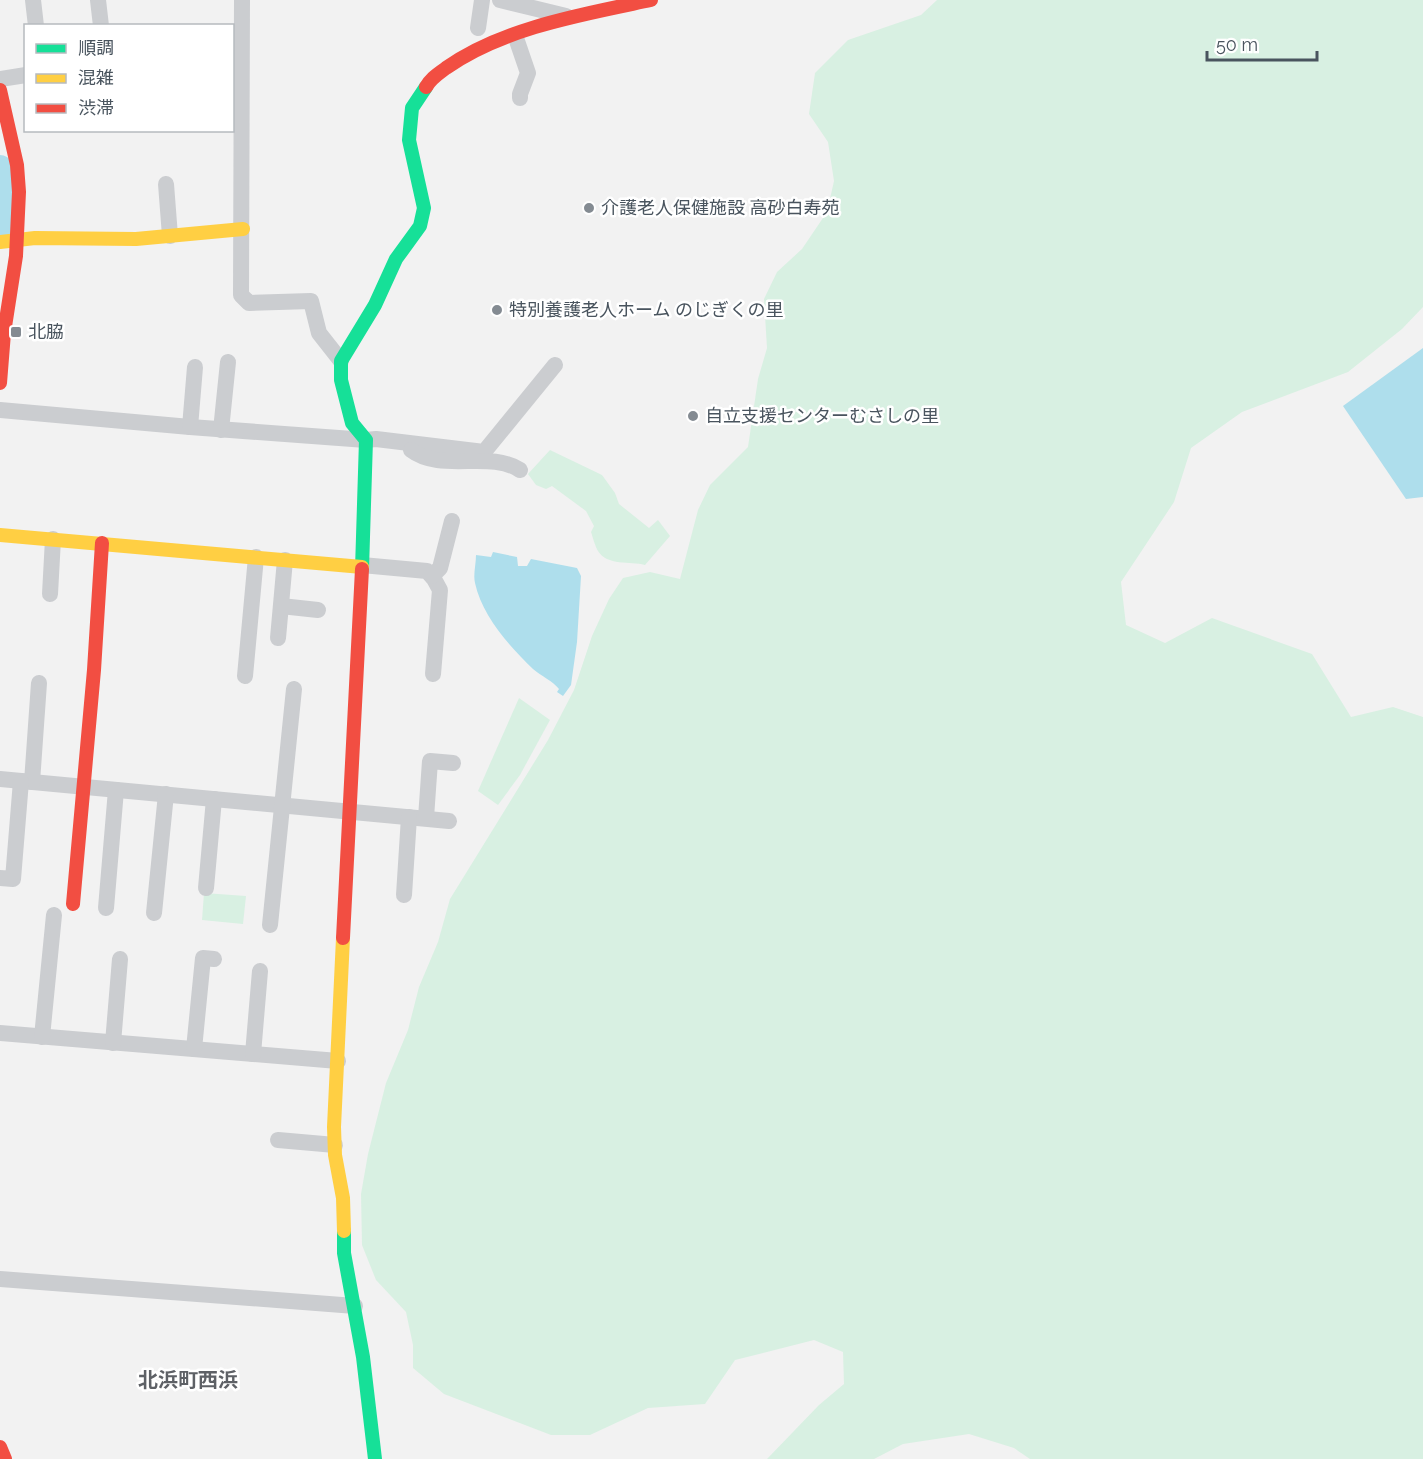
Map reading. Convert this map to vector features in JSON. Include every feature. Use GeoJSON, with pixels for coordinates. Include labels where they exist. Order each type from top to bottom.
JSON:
{"type":"FeatureCollection","features":[{"type":"Feature","properties":{"kind":"street"},"geometry":{"type":"LineString","coordinates":[[33,0],[36,24]]}},
{"type":"Feature","properties":{"kind":"street"},"geometry":{"type":"LineString","coordinates":[[98,0],[101,24]]}},
{"type":"Feature","properties":{"kind":"street"},"geometry":{"type":"LineString","coordinates":[[242,0],[241,295],[249,303],[311,301],[319,333],[341,361]]}},
{"type":"Feature","properties":{"kind":"street"},"geometry":{"type":"LineString","coordinates":[[478,27],[482,0]]}},
{"type":"Feature","properties":{"kind":"street"},"geometry":{"type":"LineString","coordinates":[[500,0],[569,17]]}},
{"type":"Feature","properties":{"kind":"street"},"geometry":{"type":"LineString","coordinates":[[375,1459],[363,1357],[344,1253],[344,1198],[335,1155],[366,440],[352,423],[341,380],[341,361],[375,306],[396,259],[420,226],[424,208],[409,140],[412,108],[430,80],[466,54],[515,35],[569,17],[651,0]]}},
{"type":"Feature","properties":{"kind":"street"},"geometry":{"type":"LineString","coordinates":[[515,35],[528,73],[520,98]]}},
{"type":"Feature","properties":{"kind":"street"},"geometry":{"type":"LineString","coordinates":[[0,79],[24,75]]}},
{"type":"Feature","properties":{"kind":"street"},"geometry":{"type":"LineString","coordinates":[[0,90],[17,165],[19,192],[8,241],[0,383]]}},
{"type":"Feature","properties":{"kind":"street"},"geometry":{"type":"LineString","coordinates":[[166,184],[170,236]]}},
{"type":"Feature","properties":{"kind":"street"},"geometry":{"type":"LineString","coordinates":[[8,241],[35,238],[136,239],[243,230]]}},
{"type":"Feature","properties":{"kind":"street"},"geometry":{"type":"LineString","coordinates":[[221,430],[228,362]]}},
{"type":"Feature","properties":{"kind":"street"},"geometry":{"type":"LineString","coordinates":[[0,410],[190,428],[401,442],[484,452],[555,365]]}},
{"type":"Feature","properties":{"kind":"street"},"geometry":{"type":"LineString","coordinates":[[190,428],[195,367]]}},
{"type":"Feature","properties":{"kind":"street"},"geometry":{"type":"LineString","coordinates":[[401,442],[418,456],[455,462],[496,462],[512,465],[520,470]]}},
{"type":"Feature","properties":{"kind":"street"},"geometry":{"type":"LineString","coordinates":[[432,576],[440,568],[452,521]]}},
{"type":"Feature","properties":{"kind":"street"},"geometry":{"type":"LineString","coordinates":[[0,535],[427,571],[440,590],[433,674]]}},
{"type":"Feature","properties":{"kind":"street"},"geometry":{"type":"LineString","coordinates":[[50,594],[53,539]]}},
{"type":"Feature","properties":{"kind":"street"},"geometry":{"type":"LineString","coordinates":[[73,904],[94,670],[102,543]]}},
{"type":"Feature","properties":{"kind":"street"},"geometry":{"type":"LineString","coordinates":[[245,676],[256,557]]}},
{"type":"Feature","properties":{"kind":"street"},"geometry":{"type":"LineString","coordinates":[[278,638],[285,560]]}},
{"type":"Feature","properties":{"kind":"street"},"geometry":{"type":"LineString","coordinates":[[281,606],[318,610]]}},
{"type":"Feature","properties":{"kind":"street"},"geometry":{"type":"LineString","coordinates":[[0,878],[13,879],[26,781],[30,707],[39,683]]}},
{"type":"Feature","properties":{"kind":"street"},"geometry":{"type":"LineString","coordinates":[[270,925],[294,689]]}},
{"type":"Feature","properties":{"kind":"street"},"geometry":{"type":"LineString","coordinates":[[426,818],[430,761],[453,763]]}},
{"type":"Feature","properties":{"kind":"street"},"geometry":{"type":"LineString","coordinates":[[0,779],[449,821]]}},
{"type":"Feature","properties":{"kind":"street"},"geometry":{"type":"LineString","coordinates":[[106,908],[116,790]]}},
{"type":"Feature","properties":{"kind":"street"},"geometry":{"type":"LineString","coordinates":[[154,913],[166,794]]}},
{"type":"Feature","properties":{"kind":"street"},"geometry":{"type":"LineString","coordinates":[[206,888],[214,799]]}},
{"type":"Feature","properties":{"kind":"street"},"geometry":{"type":"LineString","coordinates":[[405,896],[409,817]]}},
{"type":"Feature","properties":{"kind":"street"},"geometry":{"type":"LineString","coordinates":[[42,1037],[54,915]]}},
{"type":"Feature","properties":{"kind":"street"},"geometry":{"type":"LineString","coordinates":[[194,1049],[203,958],[214,959]]}},
{"type":"Feature","properties":{"kind":"street"},"geometry":{"type":"LineString","coordinates":[[113,1043],[120,959]]}},
{"type":"Feature","properties":{"kind":"street"},"geometry":{"type":"LineString","coordinates":[[253,1054],[260,971]]}},
{"type":"Feature","properties":{"kind":"street"},"geometry":{"type":"LineString","coordinates":[[0,1033],[338,1061]]}},
{"type":"Feature","properties":{"kind":"street"},"geometry":{"type":"LineString","coordinates":[[278,1140],[335,1145]]}},
{"type":"Feature","properties":{"kind":"street"},"geometry":{"type":"LineString","coordinates":[[0,1279],[355,1306]]}},
{"type":"Feature","properties":{"kind":"street"},"geometry":{"type":"LineString","coordinates":[[0,1447],[5,1459]]}},
{"type":"Feature","properties":{"kind":"green space"},"geometry":{"type":"Polygon","coordinates":[[[937,0],[1423,0],[1423,307],[1402,329],[1348,372],[1242,412],[1191,448],[1174,502],[1121,582],[1126,625],[1165,643],[1212,618],[1312,654],[1351,717],[1393,707],[1423,717],[1423,1459],[1030,1459],[1014,1448],[969,1434],[903,1444],[874,1459],[767,1459],[819,1405],[844,1384],[843,1352],[814,1340],[735,1360],[705,1404],[648,1408],[590,1435],[551,1435],[444,1394],[413,1368],[413,1345],[406,1312],[376,1280],[362,1245],[361,1194],[368,1154],[386,1083],[408,1030],[419,987],[438,942],[450,899],[548,740],[574,690],[592,636],[609,599],[623,578],[650,572],[680,579],[698,510],[710,485],[748,447],[758,379],[767,348],[764,299],[777,272],[802,249],[827,212],[834,181],[828,142],[809,114],[815,73],[848,40],[921,15],[937,0]]]}},
{"type":"Feature","properties":{"kind":"green space"},"geometry":{"type":"Polygon","coordinates":[[[550,450],[602,475],[615,493],[619,504],[649,528],[658,520],[670,536],[645,565],[613,561],[602,556],[595,544],[591,532],[594,526],[586,511],[552,486],[546,489],[536,485],[528,474],[550,450]]]}},
{"type":"Feature","properties":{"kind":"green space"},"geometry":{"type":"Polygon","coordinates":[[[519,698],[550,720],[520,775],[498,805],[478,791],[519,698]]]}},
{"type":"Feature","properties":{"kind":"green space"},"geometry":{"type":"Polygon","coordinates":[[[204,893],[246,896],[243,924],[202,920],[204,893]]]}},
{"type":"Feature","properties":{"kind":"water"},"geometry":{"type":"Polygon","coordinates":[[[1423,348],[1423,497],[1406,499],[1343,406],[1423,348]]]}},
{"type":"Feature","properties":{"kind":"water"},"geometry":{"type":"Polygon","coordinates":[[[493,552],[517,557],[518,566],[527,566],[531,559],[577,568],[581,576],[577,642],[571,685],[563,696],[557,692],[559,689],[556,686],[533,669],[515,651],[490,619],[484,607],[474,580],[476,555],[491,557],[493,552]]]}},
{"type":"Feature","properties":{"kind":"waterway"},"geometry":{"type":"LineString","coordinates":[[0,168],[3,184],[0,234]]}},
{"type":"Feature","properties":{"kind":"traffic: fast"},"geometry":{"type":"LineString","coordinates":[[362,569],[366,440],[352,423],[341,380],[341,361],[375,305],[396,259],[420,226],[424,208],[409,140],[412,108],[426,87]]}},
{"type":"Feature","properties":{"kind":"traffic: fast"},"geometry":{"type":"LineString","coordinates":[[344,1231],[344,1253],[363,1357],[375,1459]]}},
{"type":"Feature","properties":{"kind":"traffic: slow"},"geometry":{"type":"LineString","coordinates":[[0,242],[35,238],[136,239],[243,229]]}},
{"type":"Feature","properties":{"kind":"traffic: slow"},"geometry":{"type":"LineString","coordinates":[[0,535],[362,567]]}},
{"type":"Feature","properties":{"kind":"traffic: slow"},"geometry":{"type":"LineString","coordinates":[[343,938],[334,1127],[335,1155],[343,1198],[344,1231]]}},
{"type":"Feature","properties":{"kind":"traffic: jam"},"geometry":{"type":"LineString","coordinates":[[426,87],[446,68],[492,42],[544,24],[651,0]]}},
{"type":"Feature","properties":{"kind":"traffic: jam"},"geometry":{"type":"LineString","coordinates":[[0,90],[17,165],[19,192],[16,256],[4,333],[0,383]]}},
{"type":"Feature","properties":{"kind":"traffic: jam"},"geometry":{"type":"LineString","coordinates":[[73,904],[94,670],[102,543]]}},
{"type":"Feature","properties":{"kind":"traffic: jam"},"geometry":{"type":"LineString","coordinates":[[343,938],[362,569]]}},
{"type":"Feature","properties":{"kind":"traffic: jam"},"geometry":{"type":"LineString","coordinates":[[0,1447],[5,1459]]}},
{"type":"Feature","properties":{"kind":"place","name":"介護老人保健施設 高砂白寿苑"},"geometry":{"type":"Point","coordinates":[589,208]}},
{"type":"Feature","properties":{"kind":"place","name":"特別養護老人ホーム のじぎくの里"},"geometry":{"type":"Point","coordinates":[497,310]}},
{"type":"Feature","properties":{"kind":"place","name":"北脇"},"geometry":{"type":"Point","coordinates":[16,332]}},
{"type":"Feature","properties":{"kind":"place","name":"自立支援センターむさしの里"},"geometry":{"type":"Point","coordinates":[693,416]}},
{"type":"Feature","properties":{"kind":"district","name":"北浜町西浜"},"geometry":{"type":"Point","coordinates":[188,1380]}}]}
